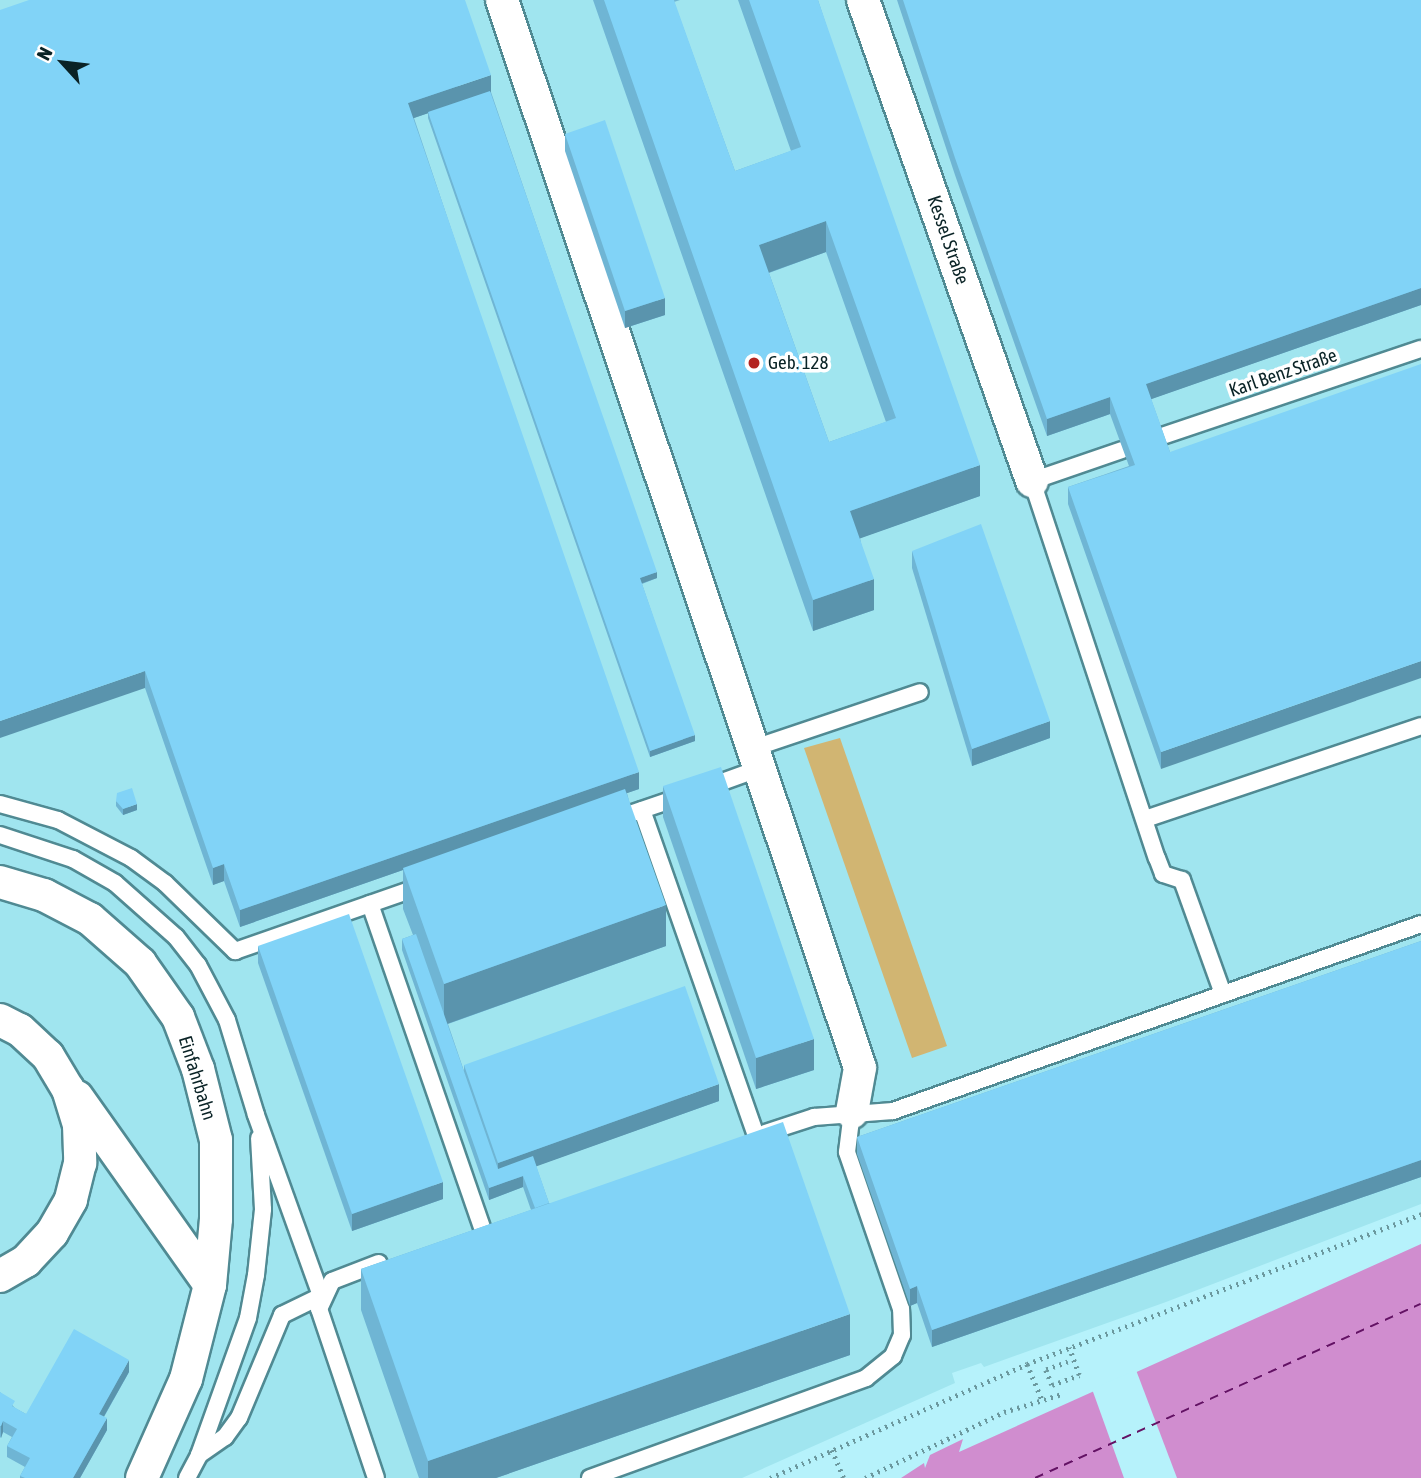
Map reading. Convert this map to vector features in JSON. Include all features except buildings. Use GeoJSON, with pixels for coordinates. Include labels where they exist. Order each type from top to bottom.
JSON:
{"type":"FeatureCollection","features":[{"type":"Feature","properties":{"kind":"street"},"geometry":{"type":"LineString","coordinates":[[502,0],[860,1068],[852,1112]]}},
{"type":"Feature","properties":{"kind":"street","name":"Kessel Straße"},"geometry":{"type":"LineString","coordinates":[[863,0],[1032,481]]}},
{"type":"Feature","properties":{"kind":"street","name":"Einfahrbahn"},"geometry":{"type":"LineString","coordinates":[[0,882],[44,894],[90,919],[140,963],[178,1017],[198,1069],[216,1140],[216,1219],[210,1285],[186,1378],[142,1478]]}},
{"type":"Feature","properties":{"kind":"street"},"geometry":{"type":"LineString","coordinates":[[0,1020],[20,1030],[48,1056],[210,1285]]}},
{"type":"Feature","properties":{"kind":"street"},"geometry":{"type":"LineString","coordinates":[[0,1276],[26,1261],[52,1233],[71,1200],[80,1163],[79,1125],[68,1089],[48,1056]]}},
{"type":"Feature","properties":{"kind":"lane","name":"Karl Benz Straße"},"geometry":{"type":"LineString","coordinates":[[1159,438],[1421,349]]}},
{"type":"Feature","properties":{"kind":"lane"},"geometry":{"type":"LineString","coordinates":[[1122,450],[1032,481],[1163,874],[1182,880],[1223,994]]}},
{"type":"Feature","properties":{"kind":"lane"},"geometry":{"type":"LineString","coordinates":[[603,823],[642,810],[755,759],[920,692]]}},
{"type":"Feature","properties":{"kind":"lane"},"geometry":{"type":"LineString","coordinates":[[1144,819],[1421,726]]}},
{"type":"Feature","properties":{"kind":"lane"},"geometry":{"type":"LineString","coordinates":[[0,804],[58,820],[131,858],[165,883],[235,951],[435,882]]}},
{"type":"Feature","properties":{"kind":"lane"},"geometry":{"type":"LineString","coordinates":[[642,810],[750,1138],[808,1119],[852,1112],[893,1111],[1421,924]]}},
{"type":"Feature","properties":{"kind":"lane"},"geometry":{"type":"LineString","coordinates":[[0,835],[73,859],[115,883],[176,937],[227,1020],[256,1115],[286,1188],[321,1296],[321,1321],[376,1478]]}},
{"type":"Feature","properties":{"kind":"lane"},"geometry":{"type":"LineString","coordinates":[[370,904],[482,1228]]}},
{"type":"Feature","properties":{"kind":"lane"},"geometry":{"type":"LineString","coordinates":[[590,1478],[866,1378],[893,1356],[902,1335],[901,1309],[847,1152],[852,1112]]}},
{"type":"Feature","properties":{"kind":"lane"},"geometry":{"type":"LineString","coordinates":[[187,1478],[199,1455],[248,1318],[263,1209],[256,1115]]}},
{"type":"Feature","properties":{"kind":"lane"},"geometry":{"type":"LineString","coordinates":[[199,1455],[225,1437],[239,1418],[282,1315],[321,1296],[339,1277],[391,1259]]}},
{"type":"Feature","properties":{"kind":"path"},"geometry":{"type":"LineString","coordinates":[[770,1478],[1027,1364],[1421,1214]]}},
{"type":"Feature","properties":{"kind":"path"},"geometry":{"type":"LineString","coordinates":[[1068,1362],[1046,1370],[1052,1385],[1079,1375],[1069,1348]]}},
{"type":"Feature","properties":{"kind":"path"},"geometry":{"type":"LineString","coordinates":[[1027,1364],[1042,1400]]}},
{"type":"Feature","properties":{"kind":"path"},"geometry":{"type":"LineString","coordinates":[[865,1478],[1004,1412],[1062,1394]]}},
{"type":"Feature","properties":{"kind":"path"},"geometry":{"type":"LineString","coordinates":[[832,1450],[844,1478]]}},
{"type":"Feature","properties":{"kind":"shaded area"},"geometry":{"type":"Polygon","coordinates":[[[0,0],[1421,0],[1421,1204],[1166,1302],[984,1367],[981,1363],[952,1373],[955,1383],[742,1478],[0,1478],[0,0]]]}},
{"type":"Feature","properties":{"kind":"shaded area"},"geometry":{"type":"Polygon","coordinates":[[[840,738],[947,1046],[912,1058],[804,748],[840,738]]]}},
{"type":"Feature","properties":{"kind":"shaded area"},"geometry":{"type":"Polygon","coordinates":[[[1421,1244],[1421,1478],[901,1478],[924,1463],[925,1468],[930,1455],[963,1439],[959,1452],[1421,1244]]]}},
{"type":"Feature","properties":{"kind":"pier"},"geometry":{"type":"Polygon","coordinates":[[[1136,1370],[1177,1478],[1124,1478],[1092,1389],[1136,1370]]]}},
{"type":"Feature","properties":{"kind":"ferry route"},"geometry":{"type":"LineString","coordinates":[[1035,1478],[1421,1304]]}},
{"type":"Feature","properties":{"kind":"place","name":"Geb. 128"},"geometry":{"type":"Point","coordinates":[754,363]}}]}
